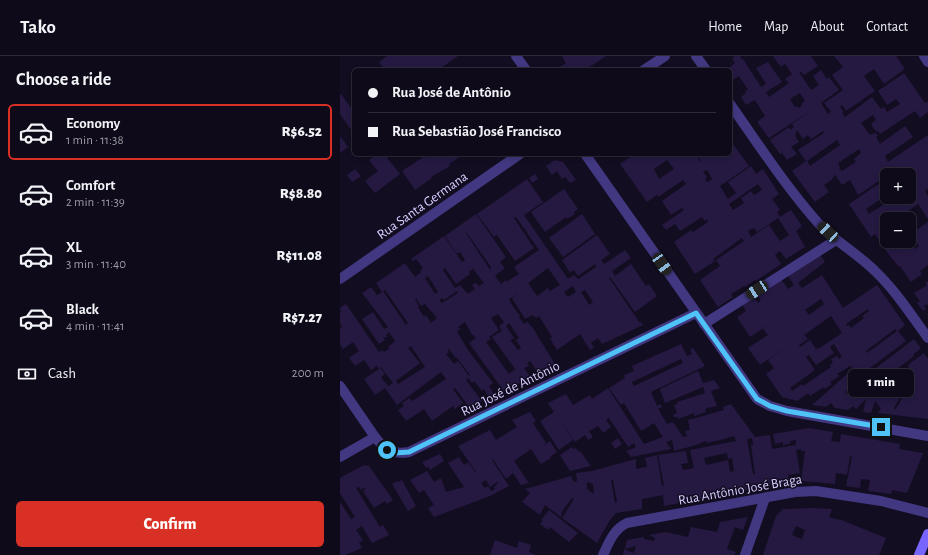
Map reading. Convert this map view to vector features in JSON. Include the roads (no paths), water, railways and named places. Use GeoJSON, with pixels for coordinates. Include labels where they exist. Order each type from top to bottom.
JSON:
{"type":"FeatureCollection","features":[{"type":"Feature","properties":{"kind":"main road"},"geometry":{"type":"LineString","coordinates":[[919,555],[928,534]]}},
{"type":"Feature","properties":{"kind":"street"},"geometry":{"type":"LineString","coordinates":[[516,56],[525,68]]}},
{"type":"Feature","properties":{"kind":"street"},"geometry":{"type":"LineString","coordinates":[[647,68],[665,56]]}},
{"type":"Feature","properties":{"kind":"street"},"geometry":{"type":"LineString","coordinates":[[696,56],[705,68]]}},
{"type":"Feature","properties":{"kind":"street"},"geometry":{"type":"LineString","coordinates":[[924,56],[928,62]]}},
{"type":"Feature","properties":{"kind":"street"},"geometry":{"type":"LineString","coordinates":[[732,107],[788,186],[820,225],[836,240],[875,270],[892,289],[928,338]]}},
{"type":"Feature","properties":{"kind":"street","name":"Rua Santa Germana"},"geometry":{"type":"LineString","coordinates":[[340,280],[517,156]]}},
{"type":"Feature","properties":{"kind":"street"},"geometry":{"type":"LineString","coordinates":[[586,156],[757,399],[763,403],[787,411],[928,436]]}},
{"type":"Feature","properties":{"kind":"street"},"geometry":{"type":"LineString","coordinates":[[704,324],[836,240]]}},
{"type":"Feature","properties":{"kind":"street","name":"Rua José de Antônio"},"geometry":{"type":"LineString","coordinates":[[340,386],[387,450],[394,453],[409,452],[696,313]]}},
{"type":"Feature","properties":{"kind":"street"},"geometry":{"type":"LineString","coordinates":[[340,457],[376,437]]}},
{"type":"Feature","properties":{"kind":"street","name":"Rua Antônio José Braga"},"geometry":{"type":"LineString","coordinates":[[603,555],[614,533],[622,525],[627,523],[795,492],[816,491],[881,501],[928,513]]}},
{"type":"Feature","properties":{"kind":"street"},"geometry":{"type":"LineString","coordinates":[[745,555],[765,498]]}}]}
